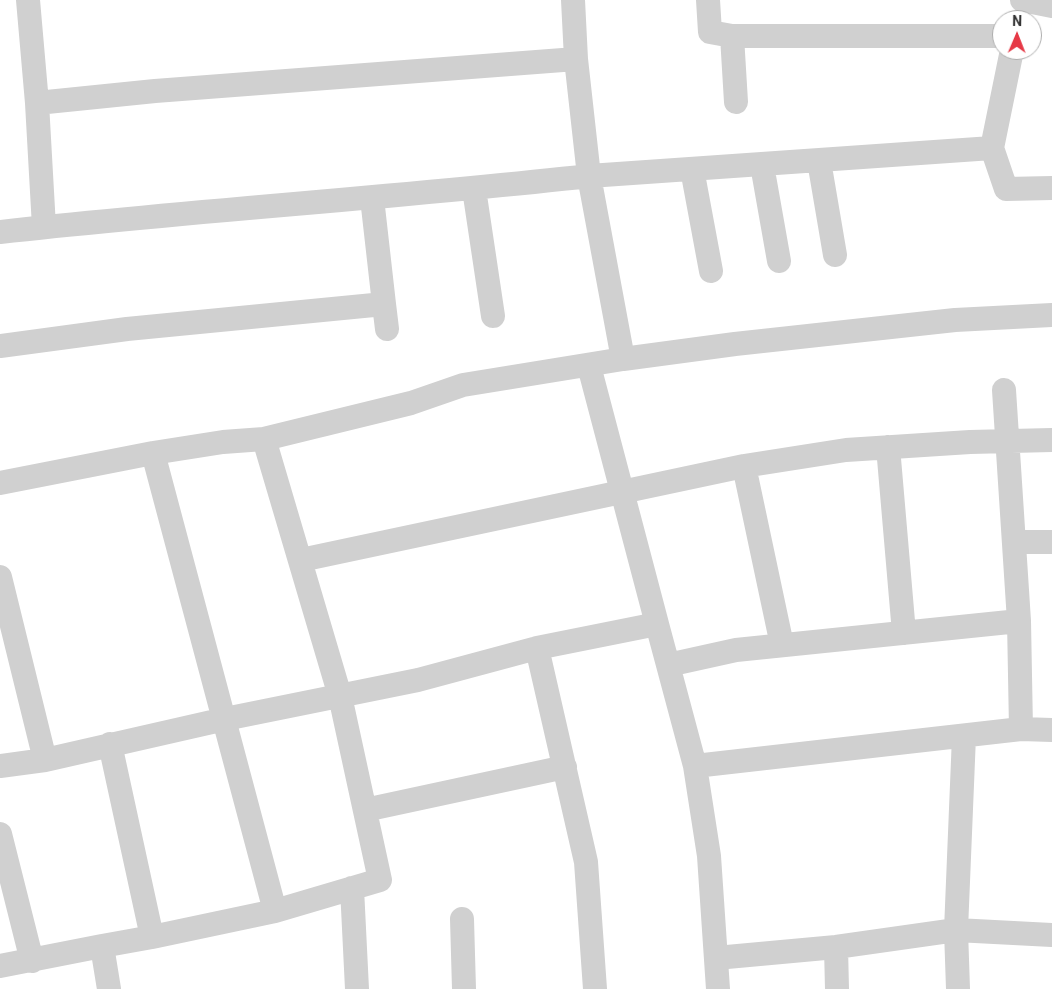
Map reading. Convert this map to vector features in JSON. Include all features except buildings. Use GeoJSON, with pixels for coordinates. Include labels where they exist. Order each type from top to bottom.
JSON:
{"type":"FeatureCollection","features":[{"type":"Feature","properties":{"kind":"street"},"geometry":{"type":"LineString","coordinates":[[28,0],[37,103],[44,227]]}},
{"type":"Feature","properties":{"kind":"street"},"geometry":{"type":"LineString","coordinates":[[573,0],[576,59],[589,176],[623,359]]}},
{"type":"Feature","properties":{"kind":"street"},"geometry":{"type":"LineString","coordinates":[[708,0],[710,32],[732,36],[992,36]]}},
{"type":"Feature","properties":{"kind":"street"},"geometry":{"type":"LineString","coordinates":[[1022,0],[1052,6]]}},
{"type":"Feature","properties":{"kind":"street"},"geometry":{"type":"LineString","coordinates":[[732,36],[736,102]]}},
{"type":"Feature","properties":{"kind":"street"},"geometry":{"type":"LineString","coordinates":[[37,103],[155,91],[576,59]]}},
{"type":"Feature","properties":{"kind":"street"},"geometry":{"type":"LineString","coordinates":[[1010,60],[992,148],[1006,189],[1052,188]]}},
{"type":"Feature","properties":{"kind":"street"},"geometry":{"type":"LineString","coordinates":[[0,232],[372,198],[634,171],[692,170],[992,148]]}},
{"type":"Feature","properties":{"kind":"street"},"geometry":{"type":"LineString","coordinates":[[819,161],[834,255]]}},
{"type":"Feature","properties":{"kind":"street"},"geometry":{"type":"LineString","coordinates":[[762,165],[779,260]]}},
{"type":"Feature","properties":{"kind":"street"},"geometry":{"type":"LineString","coordinates":[[692,170],[710,271]]}},
{"type":"Feature","properties":{"kind":"street"},"geometry":{"type":"LineString","coordinates":[[474,188],[493,316]]}},
{"type":"Feature","properties":{"kind":"street"},"geometry":{"type":"LineString","coordinates":[[372,198],[387,329]]}},
{"type":"Feature","properties":{"kind":"street"},"geometry":{"type":"LineString","coordinates":[[0,346],[127,329],[384,304]]}},
{"type":"Feature","properties":{"kind":"street"},"geometry":{"type":"LineString","coordinates":[[0,483],[223,442],[264,439],[411,403],[463,385],[623,359],[736,344],[955,320],[1052,315]]}},
{"type":"Feature","properties":{"kind":"street"},"geometry":{"type":"LineString","coordinates":[[589,366],[695,766],[709,856],[718,989]]}},
{"type":"Feature","properties":{"kind":"street"},"geometry":{"type":"LineString","coordinates":[[1004,390],[1019,621],[1020,729]]}},
{"type":"Feature","properties":{"kind":"street"},"geometry":{"type":"LineString","coordinates":[[0,966],[275,911],[380,880],[340,696],[264,439]]}},
{"type":"Feature","properties":{"kind":"street"},"geometry":{"type":"LineString","coordinates":[[301,560],[744,466],[846,450],[1052,440]]}},
{"type":"Feature","properties":{"kind":"street"},"geometry":{"type":"LineString","coordinates":[[888,447],[904,633]]}},
{"type":"Feature","properties":{"kind":"street"},"geometry":{"type":"LineString","coordinates":[[152,454],[225,719],[275,911]]}},
{"type":"Feature","properties":{"kind":"street"},"geometry":{"type":"LineString","coordinates":[[744,466],[782,645]]}},
{"type":"Feature","properties":{"kind":"street"},"geometry":{"type":"LineString","coordinates":[[1014,542],[1052,542]]}},
{"type":"Feature","properties":{"kind":"street"},"geometry":{"type":"LineString","coordinates":[[0,577],[45,760]]}},
{"type":"Feature","properties":{"kind":"street"},"geometry":{"type":"LineString","coordinates":[[668,665],[736,650],[1019,621]]}},
{"type":"Feature","properties":{"kind":"street"},"geometry":{"type":"LineString","coordinates":[[0,766],[45,760],[225,719],[418,680],[537,648],[657,624]]}},
{"type":"Feature","properties":{"kind":"street"},"geometry":{"type":"LineString","coordinates":[[537,648],[586,862],[595,989]]}},
{"type":"Feature","properties":{"kind":"street"},"geometry":{"type":"LineString","coordinates":[[695,766],[1020,729],[1052,730]]}},
{"type":"Feature","properties":{"kind":"street"},"geometry":{"type":"LineString","coordinates":[[958,989],[956,930],[964,736]]}},
{"type":"Feature","properties":{"kind":"street"},"geometry":{"type":"LineString","coordinates":[[110,744],[152,937]]}},
{"type":"Feature","properties":{"kind":"street"},"geometry":{"type":"LineString","coordinates":[[365,810],[565,767]]}},
{"type":"Feature","properties":{"kind":"street"},"geometry":{"type":"LineString","coordinates":[[0,834],[32,961]]}},
{"type":"Feature","properties":{"kind":"street"},"geometry":{"type":"LineString","coordinates":[[352,888],[357,989]]}},
{"type":"Feature","properties":{"kind":"street"},"geometry":{"type":"LineString","coordinates":[[462,919],[464,989]]}},
{"type":"Feature","properties":{"kind":"street"},"geometry":{"type":"LineString","coordinates":[[716,958],[836,947],[956,930],[1052,936]]}},
{"type":"Feature","properties":{"kind":"street"},"geometry":{"type":"LineString","coordinates":[[102,946],[109,989]]}},
{"type":"Feature","properties":{"kind":"street"},"geometry":{"type":"LineString","coordinates":[[836,947],[838,989]]}}]}
